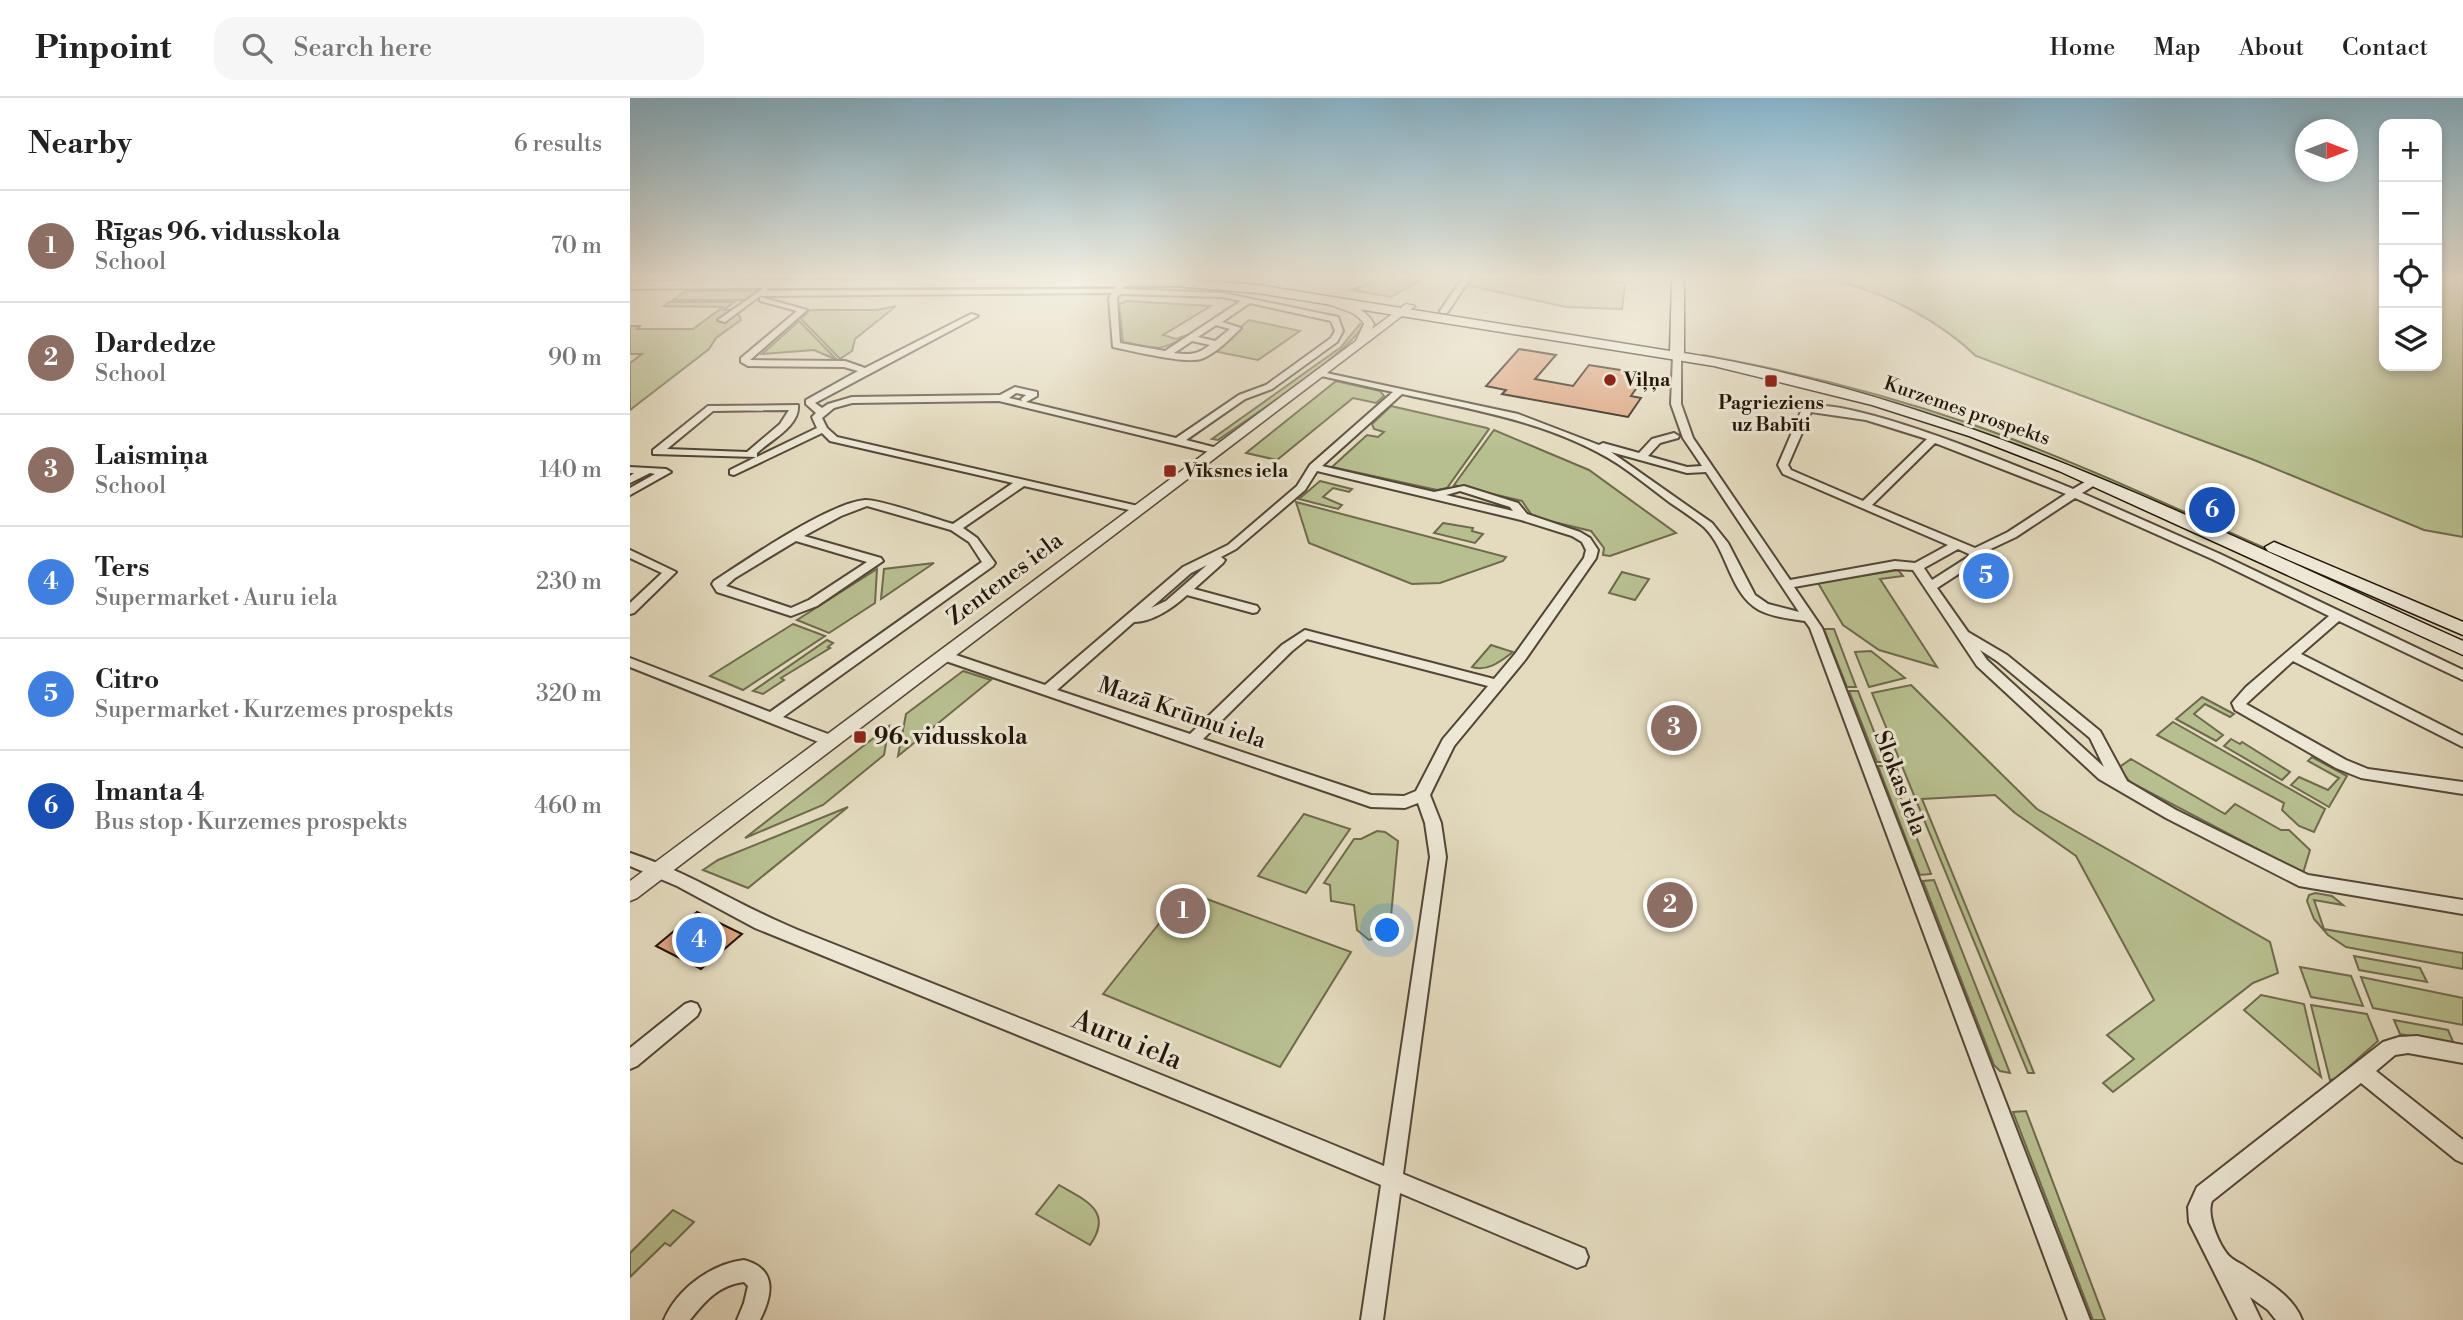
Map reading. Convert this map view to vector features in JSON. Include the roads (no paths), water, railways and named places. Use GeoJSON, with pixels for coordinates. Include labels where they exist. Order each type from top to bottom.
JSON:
{"type":"FeatureCollection","features":[{"type":"Feature","properties":{"kind":"main road","name":"Kurzemes prospekts"},"geometry":{"type":"LineString","coordinates":[[1576,336],[1677,352],[1776,375],[1878,402],[2005,444],[2094,481],[2463,649]]}},
{"type":"Feature","properties":{"kind":"main road","name":"Kurzemes prospekts"},"geometry":{"type":"LineString","coordinates":[[1586,336],[1824,378],[1988,427],[2103,472],[2463,629]]}},
{"type":"Feature","properties":{"kind":"main road","name":"Slokas iela"},"geometry":{"type":"LineString","coordinates":[[1677,336],[1677,352]]}},
{"type":"Feature","properties":{"kind":"street"},"geometry":{"type":"LineString","coordinates":[[772,336],[744,360],[748,363],[845,364],[866,371]]}},
{"type":"Feature","properties":{"kind":"street"},"geometry":{"type":"LineString","coordinates":[[820,412],[809,402],[935,336]]}},
{"type":"Feature","properties":{"kind":"street"},"geometry":{"type":"LineString","coordinates":[[1115,336],[1116,345],[1190,358],[1201,356],[1227,336]]}},
{"type":"Feature","properties":{"kind":"street"},"geometry":{"type":"LineString","coordinates":[[1166,354],[1193,336]]}},
{"type":"Feature","properties":{"kind":"street"},"geometry":{"type":"LineString","coordinates":[[1179,441],[1242,397],[1269,387],[1338,336]]}},
{"type":"Feature","properties":{"kind":"street"},"geometry":{"type":"LineString","coordinates":[[1361,342],[1364,336]]}},
{"type":"Feature","properties":{"kind":"street","name":"Zentenes iela"},"geometry":{"type":"LineString","coordinates":[[630,892],[1369,336]]}},
{"type":"Feature","properties":{"kind":"street"},"geometry":{"type":"LineString","coordinates":[[1190,338],[1217,344]]}},
{"type":"Feature","properties":{"kind":"street","name":"Slokas iela"},"geometry":{"type":"LineString","coordinates":[[1677,352],[1675,393],[1679,415],[1688,438],[1811,618],[2079,1320]]}},
{"type":"Feature","properties":{"kind":"street"},"geometry":{"type":"LineString","coordinates":[[1320,373],[1515,416],[1592,445],[1688,470],[1707,469]]}},
{"type":"Feature","properties":{"kind":"street"},"geometry":{"type":"LineString","coordinates":[[1121,627],[1170,604],[1301,488],[1314,467],[1400,391]]}},
{"type":"Feature","properties":{"kind":"street"},"geometry":{"type":"LineString","coordinates":[[1138,509],[834,439],[823,429],[817,417],[820,412],[852,400],[1002,398],[1217,451]]}},
{"type":"Feature","properties":{"kind":"street"},"geometry":{"type":"LineString","coordinates":[[795,407],[782,429],[759,445],[752,452],[753,455],[657,453],[711,408],[795,407]]}},
{"type":"Feature","properties":{"kind":"street"},"geometry":{"type":"LineString","coordinates":[[1975,552],[1867,505],[1802,481],[1784,469],[1784,456],[1804,412],[1807,409],[1843,410],[1933,439],[2076,492],[2463,675]]}},
{"type":"Feature","properties":{"kind":"street"},"geometry":{"type":"LineString","coordinates":[[734,472],[823,429]]}},
{"type":"Feature","properties":{"kind":"street"},"geometry":{"type":"LineString","coordinates":[[1641,457],[1656,442],[1674,436]]}},
{"type":"Feature","properties":{"kind":"street"},"geometry":{"type":"LineString","coordinates":[[1867,505],[1933,439]]}},
{"type":"Feature","properties":{"kind":"street"},"geometry":{"type":"LineString","coordinates":[[1592,445],[1708,525],[1718,535],[1754,603],[1779,614],[1811,618]]}},
{"type":"Feature","properties":{"kind":"street"},"geometry":{"type":"LineString","coordinates":[[1314,467],[1525,517],[1582,536],[1590,544],[1591,554],[1520,657],[1448,743],[1413,798],[1433,823],[1438,857],[1372,1320]]}},
{"type":"Feature","properties":{"kind":"street"},"geometry":{"type":"LineString","coordinates":[[630,470],[666,472],[630,492]]}},
{"type":"Feature","properties":{"kind":"street"},"geometry":{"type":"LineString","coordinates":[[630,480],[648,470]]}},
{"type":"Feature","properties":{"kind":"street"},"geometry":{"type":"LineString","coordinates":[[1930,587],[1973,559],[1975,552],[2094,481]]}},
{"type":"Feature","properties":{"kind":"street"},"geometry":{"type":"LineString","coordinates":[[955,528],[1021,483]]}},
{"type":"Feature","properties":{"kind":"street"},"geometry":{"type":"LineString","coordinates":[[773,717],[989,563],[973,540],[955,528],[867,503],[858,503],[796,537],[718,584],[721,589],[791,612],[813,603],[877,561],[796,537]]}},
{"type":"Feature","properties":{"kind":"street"},"geometry":{"type":"LineString","coordinates":[[1788,584],[1895,565],[1917,567],[1956,545]]}},
{"type":"Feature","properties":{"kind":"street"},"geometry":{"type":"LineString","coordinates":[[1047,691],[1187,570],[1233,547]]}},
{"type":"Feature","properties":{"kind":"street"},"geometry":{"type":"LineString","coordinates":[[630,554],[670,572],[630,610]]}},
{"type":"Feature","properties":{"kind":"street"},"geometry":{"type":"LineString","coordinates":[[1917,567],[1959,631],[2002,684],[2104,775],[2305,881],[2463,907]]}},
{"type":"Feature","properties":{"kind":"street"},"geometry":{"type":"LineString","coordinates":[[1185,591],[1253,609]]}},
{"type":"Feature","properties":{"kind":"street"},"geometry":{"type":"LineString","coordinates":[[2337,616],[2291,654],[2239,703],[2242,709],[2341,764],[2366,774],[2463,788]]}},
{"type":"Feature","properties":{"kind":"street"},"geometry":{"type":"LineString","coordinates":[[1959,631],[2002,658],[2095,735],[2122,785]]}},
{"type":"Feature","properties":{"kind":"street"},"geometry":{"type":"LineString","coordinates":[[1192,741],[1287,648],[1305,634],[1497,684]]}},
{"type":"Feature","properties":{"kind":"street"},"geometry":{"type":"LineString","coordinates":[[2291,654],[2463,742]]}},
{"type":"Feature","properties":{"kind":"street","name":"Mazā Krūmu iela"},"geometry":{"type":"LineString","coordinates":[[945,656],[1371,801],[1413,798]]}},
{"type":"Feature","properties":{"kind":"street"},"geometry":{"type":"LineString","coordinates":[[630,662],[831,741]]}},
{"type":"Feature","properties":{"kind":"street","name":"Auru iela"},"geometry":{"type":"LineString","coordinates":[[630,859],[659,870],[761,923],[1577,1257]]}},
{"type":"Feature","properties":{"kind":"street"},"geometry":{"type":"LineString","coordinates":[[630,1060],[691,1010]]}},
{"type":"Feature","properties":{"kind":"street"},"geometry":{"type":"LineString","coordinates":[[2249,1320],[2200,1222],[2199,1207],[2204,1194],[2399,1044],[2463,1054]]}},
{"type":"Feature","properties":{"kind":"street"},"geometry":{"type":"LineString","coordinates":[[2361,1071],[2463,1153]]}},
{"type":"Feature","properties":{"kind":"street"},"geometry":{"type":"LineString","coordinates":[[2221,1263],[2276,1302],[2291,1320]]}},
{"type":"Feature","properties":{"kind":"street"},"geometry":{"type":"LineString","coordinates":[[674,1320],[718,1278],[746,1272],[756,1275],[760,1281],[760,1292],[748,1320]]}},
{"type":"Feature","properties":{"kind":"place","name":"Viļņa"},"geometry":{"type":"Point","coordinates":[1610,380]}},
{"type":"Feature","properties":{"kind":"place","name":"Pagrieziens uz Babīti"},"geometry":{"type":"Point","coordinates":[1771,381]}},
{"type":"Feature","properties":{"kind":"place","name":"Vīksnes iela"},"geometry":{"type":"Point","coordinates":[1170,471]}},
{"type":"Feature","properties":{"kind":"place","name":"Imanta 4"},"geometry":{"type":"Point","coordinates":[2212,510]}},
{"type":"Feature","properties":{"kind":"place","name":"Citro"},"geometry":{"type":"Point","coordinates":[1986,576]}},
{"type":"Feature","properties":{"kind":"place","name":"Laismiņa"},"geometry":{"type":"Point","coordinates":[1674,728]}},
{"type":"Feature","properties":{"kind":"place","name":"96. vidusskola"},"geometry":{"type":"Point","coordinates":[860,737]}},
{"type":"Feature","properties":{"kind":"place","name":"Dardedze"},"geometry":{"type":"Point","coordinates":[1670,905]}},
{"type":"Feature","properties":{"kind":"place","name":"Rīgas 96. vidusskola"},"geometry":{"type":"Point","coordinates":[1183,911]}},
{"type":"Feature","properties":{"kind":"place","name":"Ters"},"geometry":{"type":"Point","coordinates":[699,940]}}]}
